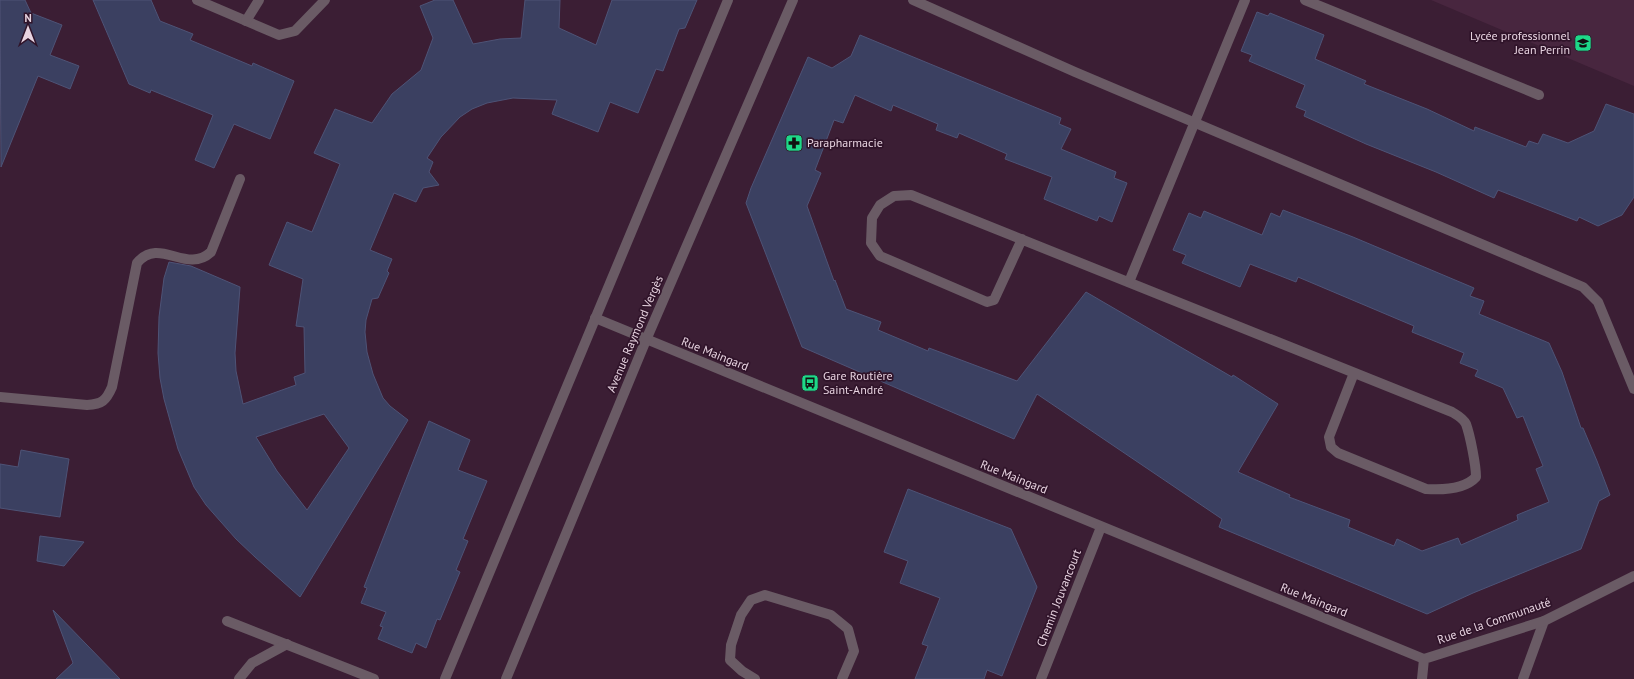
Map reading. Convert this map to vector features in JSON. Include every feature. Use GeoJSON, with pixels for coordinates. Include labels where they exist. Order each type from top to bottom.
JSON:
{"type":"FeatureCollection","features":[{"type":"Feature","properties":{"kind":"street"},"geometry":{"type":"LineString","coordinates":[[197,0],[279,35],[295,31],[325,0]]}},
{"type":"Feature","properties":{"kind":"street"},"geometry":{"type":"LineString","coordinates":[[246,21],[259,0]]}},
{"type":"Feature","properties":{"kind":"street"},"geometry":{"type":"LineString","coordinates":[[445,679],[728,0]]}},
{"type":"Feature","properties":{"kind":"street","name":"Avenue Raymond Vergès"},"geometry":{"type":"LineString","coordinates":[[506,679],[646,340],[793,0]]}},
{"type":"Feature","properties":{"kind":"street"},"geometry":{"type":"LineString","coordinates":[[913,0],[1075,72],[1582,288],[1598,302],[1634,389]]}},
{"type":"Feature","properties":{"kind":"street"},"geometry":{"type":"LineString","coordinates":[[1129,282],[1245,0]]}},
{"type":"Feature","properties":{"kind":"street"},"geometry":{"type":"LineString","coordinates":[[1304,0],[1539,95]]}},
{"type":"Feature","properties":{"kind":"street"},"geometry":{"type":"LineString","coordinates":[[0,397],[87,405],[99,404],[108,397],[112,387],[137,263],[143,256],[159,253],[195,261],[204,258],[211,252],[240,179]]}},
{"type":"Feature","properties":{"kind":"street"},"geometry":{"type":"LineString","coordinates":[[1022,239],[998,294],[994,300],[987,302],[880,256],[871,243],[872,218],[880,205],[894,196],[911,195],[1022,239],[1452,412],[1461,418],[1466,424],[1476,467],[1476,477],[1470,483],[1441,490],[1426,489],[1338,453],[1331,447],[1329,437],[1354,373]]}},
{"type":"Feature","properties":{"kind":"street","name":"Rue Maingard"},"geometry":{"type":"LineString","coordinates":[[596,318],[646,340],[1424,659]]}},
{"type":"Feature","properties":{"kind":"street","name":"Chemin Jouvancourt"},"geometry":{"type":"LineString","coordinates":[[1041,679],[1101,527]]}},
{"type":"Feature","properties":{"kind":"street","name":"Rue de la Communauté"},"geometry":{"type":"LineString","coordinates":[[1424,659],[1544,621],[1634,576]]}},
{"type":"Feature","properties":{"kind":"street"},"geometry":{"type":"LineString","coordinates":[[755,679],[742,671],[730,660],[731,645],[741,615],[751,600],[765,595],[831,615],[848,629],[854,651],[842,679]]}},
{"type":"Feature","properties":{"kind":"street"},"geometry":{"type":"LineString","coordinates":[[227,621],[374,679]]}},
{"type":"Feature","properties":{"kind":"street"},"geometry":{"type":"LineString","coordinates":[[1523,679],[1544,621]]}},
{"type":"Feature","properties":{"kind":"street"},"geometry":{"type":"LineString","coordinates":[[239,679],[252,663],[287,644]]}},
{"type":"Feature","properties":{"kind":"street"},"geometry":{"type":"LineString","coordinates":[[1422,679],[1424,659]]}},
{"type":"Feature","properties":{"kind":"shaded area","name":"Lycée professionnel Jean Perrin"},"geometry":{"type":"Polygon","coordinates":[[[1431,0],[1634,0],[1634,86],[1431,0]]]}},
{"type":"Feature","properties":{"kind":"building"},"geometry":{"type":"Polygon","coordinates":[[[0,0],[25,0],[31,13],[62,25],[50,55],[79,66],[70,89],[38,76],[1,167],[0,0]]]}},
{"type":"Feature","properties":{"kind":"building"},"geometry":{"type":"Polygon","coordinates":[[[93,0],[151,0],[160,21],[193,34],[190,40],[252,66],[253,63],[294,81],[270,139],[234,124],[214,168],[195,160],[213,115],[151,90],[150,93],[129,84],[93,0]]]}},
{"type":"Feature","properties":{"kind":"building"},"geometry":{"type":"Polygon","coordinates":[[[435,0],[453,0],[473,44],[500,39],[521,38],[525,0],[560,0],[559,28],[596,45],[612,0],[697,0],[685,28],[679,29],[663,71],[656,69],[638,113],[610,102],[598,132],[552,114],[557,100],[513,98],[487,103],[472,109],[460,117],[441,137],[427,158],[433,162],[429,172],[439,185],[423,188],[416,202],[394,193],[370,250],[392,259],[387,271],[389,273],[378,298],[372,299],[366,320],[365,332],[367,352],[373,374],[383,398],[390,406],[408,420],[300,597],[236,539],[206,505],[194,487],[178,449],[164,399],[160,378],[158,353],[159,317],[164,278],[169,262],[191,266],[240,287],[235,353],[236,371],[243,404],[296,385],[294,377],[305,373],[304,327],[296,326],[303,279],[269,265],[287,222],[312,232],[340,164],[314,153],[335,109],[372,123],[392,94],[421,70],[433,38],[420,6],[435,0]],[[324,414],[256,437],[277,471],[307,510],[349,448],[324,414]]]}},
{"type":"Feature","properties":{"kind":"building"},"geometry":{"type":"Polygon","coordinates":[[[1257,12],[1268,16],[1270,13],[1324,35],[1315,59],[1366,81],[1364,84],[1427,109],[1474,131],[1475,127],[1526,147],[1529,141],[1538,144],[1543,134],[1568,143],[1594,131],[1606,104],[1634,114],[1634,197],[1622,215],[1598,226],[1579,217],[1577,221],[1498,190],[1494,198],[1304,116],[1306,111],[1296,107],[1305,85],[1249,61],[1252,55],[1241,51],[1257,12]]]}},
{"type":"Feature","properties":{"kind":"building"},"geometry":{"type":"Polygon","coordinates":[[[860,35],[1061,118],[1059,124],[1071,129],[1061,149],[1116,172],[1114,178],[1127,183],[1112,222],[1099,216],[1097,221],[1044,199],[1052,177],[1005,159],[1007,154],[959,133],[957,138],[936,130],[938,124],[893,105],[891,111],[855,95],[843,123],[834,120],[815,170],[821,173],[807,206],[834,281],[835,280],[846,309],[881,322],[878,330],[928,351],[929,348],[1017,381],[1086,292],[1232,377],[1233,375],[1278,404],[1238,472],[1290,495],[1289,497],[1350,520],[1348,527],[1394,546],[1397,539],[1422,551],[1458,538],[1461,545],[1518,520],[1517,515],[1549,502],[1536,469],[1543,466],[1523,416],[1517,418],[1503,388],[1475,376],[1478,370],[1460,363],[1464,353],[1412,332],[1414,326],[1298,277],[1296,282],[1250,264],[1240,287],[1182,263],[1186,255],[1173,250],[1189,213],[1201,218],[1204,211],[1262,235],[1271,213],[1280,217],[1283,210],[1353,237],[1474,288],[1470,296],[1484,301],[1479,314],[1549,343],[1562,372],[1581,428],[1583,428],[1610,495],[1599,501],[1581,549],[1473,593],[1427,614],[1219,527],[1222,519],[1037,394],[1014,439],[802,347],[746,203],[751,188],[808,57],[832,68],[851,56],[860,35]]]}},
{"type":"Feature","properties":{"kind":"building"},"geometry":{"type":"Polygon","coordinates":[[[429,421],[470,440],[458,470],[487,481],[463,539],[468,541],[456,570],[460,572],[440,620],[437,619],[426,648],[416,643],[412,653],[378,639],[383,627],[380,626],[386,612],[361,603],[367,588],[364,587],[429,421]]]}},
{"type":"Feature","properties":{"kind":"building"},"geometry":{"type":"Polygon","coordinates":[[[21,450],[69,459],[60,517],[0,508],[0,464],[18,467],[21,450]]]}},
{"type":"Feature","properties":{"kind":"building"},"geometry":{"type":"Polygon","coordinates":[[[908,489],[1011,529],[1037,587],[1002,676],[987,670],[984,679],[915,679],[928,646],[922,644],[940,598],[900,583],[908,561],[884,552],[908,489]]]}},
{"type":"Feature","properties":{"kind":"building"},"geometry":{"type":"Polygon","coordinates":[[[40,536],[84,542],[64,566],[37,561],[40,536]]]}},
{"type":"Feature","properties":{"kind":"building"},"geometry":{"type":"Polygon","coordinates":[[[53,610],[120,679],[56,679],[73,663],[53,610]]]}},
{"type":"Feature","properties":{"kind":"place","name":"Lycée professionnel Jean Perrin"},"geometry":{"type":"Point","coordinates":[1583,43]}},
{"type":"Feature","properties":{"kind":"place","name":"Parapharmacie"},"geometry":{"type":"Point","coordinates":[794,143]}},
{"type":"Feature","properties":{"kind":"place","name":"Gare Routière Saint-André"},"geometry":{"type":"Point","coordinates":[810,383]}}]}
